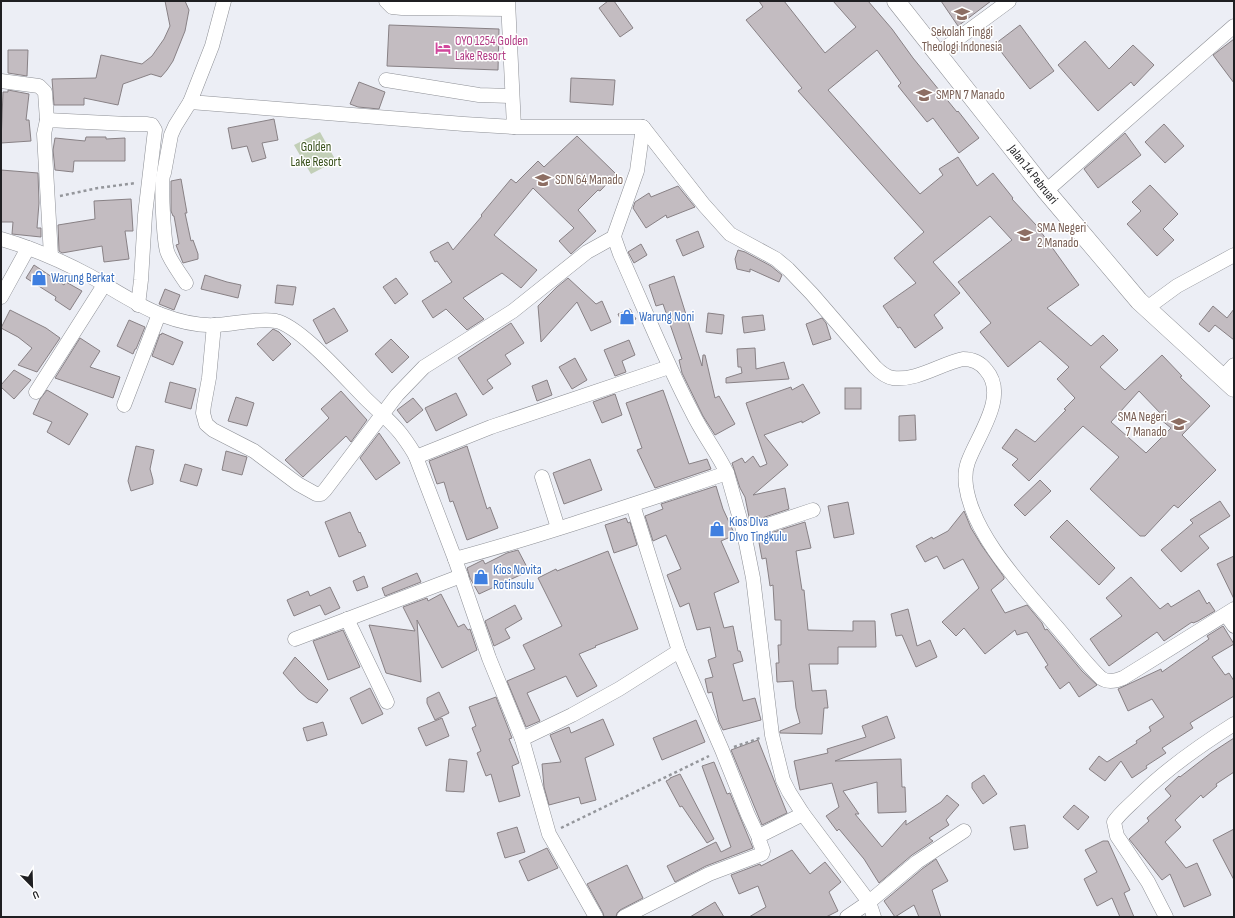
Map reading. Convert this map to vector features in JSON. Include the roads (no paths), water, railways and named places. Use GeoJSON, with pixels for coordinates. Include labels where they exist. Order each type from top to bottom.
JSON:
{"type":"FeatureCollection","features":[{"type":"Feature","properties":{"kind":"main road","name":"Jalan 14 Pebruari"},"geometry":{"type":"LineString","coordinates":[[896,1],[1046,191],[1147,308],[1230,376]]}},
{"type":"Feature","properties":{"kind":"street"},"geometry":{"type":"LineString","coordinates":[[186,283],[167,252],[162,176],[164,173],[171,135],[190,102],[212,46],[224,1]]}},
{"type":"Feature","properties":{"kind":"street"},"geometry":{"type":"LineString","coordinates":[[386,1],[392,7],[402,8],[508,5],[514,126]]}},
{"type":"Feature","properties":{"kind":"street"},"geometry":{"type":"LineString","coordinates":[[938,54],[1009,1]]}},
{"type":"Feature","properties":{"kind":"street"},"geometry":{"type":"LineString","coordinates":[[1046,191],[1234,26]]}},
{"type":"Feature","properties":{"kind":"street"},"geometry":{"type":"LineString","coordinates":[[386,80],[480,95],[512,96]]}},
{"type":"Feature","properties":{"kind":"street"},"geometry":{"type":"LineString","coordinates":[[1,81],[38,86],[45,92],[47,120],[44,134],[51,256]]}},
{"type":"Feature","properties":{"kind":"street"},"geometry":{"type":"LineString","coordinates":[[190,102],[464,124],[643,127]]}},
{"type":"Feature","properties":{"kind":"street"},"geometry":{"type":"LineString","coordinates":[[47,120],[152,125],[154,130],[148,181],[138,305]]}},
{"type":"Feature","properties":{"kind":"street"},"geometry":{"type":"LineString","coordinates":[[643,127],[637,171],[614,237],[669,367],[699,426],[727,472],[744,533],[753,578],[772,735],[783,780],[803,814],[869,902],[874,917]]}},
{"type":"Feature","properties":{"kind":"street"},"geometry":{"type":"LineString","coordinates":[[643,127],[672,166],[730,234],[776,259],[788,269],[812,294],[875,367],[883,374],[893,378],[911,377],[962,359],[976,361],[988,371],[994,383],[994,398],[991,410],[967,463],[965,475],[968,498],[978,522],[1008,569],[1101,678],[1110,681],[1124,678],[1230,612],[1234,626]]}},
{"type":"Feature","properties":{"kind":"street"},"geometry":{"type":"LineString","coordinates":[[214,325],[203,413],[206,424],[213,430],[254,451],[298,484],[316,494],[321,494],[382,415],[424,367],[519,306],[587,252],[614,237]]}},
{"type":"Feature","properties":{"kind":"street"},"geometry":{"type":"LineString","coordinates":[[1,239],[51,256],[138,305],[160,314],[186,321],[214,325],[266,320],[285,324],[316,348],[401,434],[416,457],[455,559],[489,658],[522,739],[549,834],[596,917]]}},
{"type":"Feature","properties":{"kind":"street"},"geometry":{"type":"LineString","coordinates":[[1,297],[28,248]]}},
{"type":"Feature","properties":{"kind":"street"},"geometry":{"type":"LineString","coordinates":[[1147,308],[1178,286],[1234,255]]}},
{"type":"Feature","properties":{"kind":"street"},"geometry":{"type":"LineString","coordinates":[[36,392],[104,285]]}},
{"type":"Feature","properties":{"kind":"street"},"geometry":{"type":"LineString","coordinates":[[124,405],[160,314]]}},
{"type":"Feature","properties":{"kind":"street"},"geometry":{"type":"LineString","coordinates":[[416,457],[491,427],[669,367]]}},
{"type":"Feature","properties":{"kind":"street"},"geometry":{"type":"LineString","coordinates":[[455,559],[536,536],[633,505],[727,472]]}},
{"type":"Feature","properties":{"kind":"street"},"geometry":{"type":"LineString","coordinates":[[542,477],[555,529]]}},
{"type":"Feature","properties":{"kind":"street"},"geometry":{"type":"LineString","coordinates":[[624,917],[715,872],[762,854],[763,851],[759,838],[679,651],[633,505]]}},
{"type":"Feature","properties":{"kind":"street"},"geometry":{"type":"LineString","coordinates":[[744,533],[813,510]]}},
{"type":"Feature","properties":{"kind":"street"},"geometry":{"type":"LineString","coordinates":[[295,639],[461,576]]}},
{"type":"Feature","properties":{"kind":"street"},"geometry":{"type":"LineString","coordinates":[[347,619],[387,702]]}},
{"type":"Feature","properties":{"kind":"street"},"geometry":{"type":"LineString","coordinates":[[522,739],[572,715],[619,689],[679,651]]}},
{"type":"Feature","properties":{"kind":"street"},"geometry":{"type":"LineString","coordinates":[[1166,917],[1148,882],[1117,836],[1114,822],[1168,769],[1204,742],[1234,724]]}},
{"type":"Feature","properties":{"kind":"street"},"geometry":{"type":"LineString","coordinates":[[759,838],[761,835],[803,814]]}},
{"type":"Feature","properties":{"kind":"street"},"geometry":{"type":"LineString","coordinates":[[847,917],[869,902],[917,862],[964,831]]}},
{"type":"Feature","properties":{"kind":"place","name":"Sekolah Tinggi Theologi Indonesia"},"geometry":{"type":"Point","coordinates":[962,14]}},
{"type":"Feature","properties":{"kind":"place","name":"OYO 1254 Golden Lake Resort"},"geometry":{"type":"Point","coordinates":[443,48]}},
{"type":"Feature","properties":{"kind":"place","name":"SMPN 7 Manado"},"geometry":{"type":"Point","coordinates":[924,95]}},
{"type":"Feature","properties":{"kind":"place","name":"SDN 64 Manado"},"geometry":{"type":"Point","coordinates":[543,180]}},
{"type":"Feature","properties":{"kind":"place","name":"SMA Negeri 2 Manado"},"geometry":{"type":"Point","coordinates":[1025,235]}},
{"type":"Feature","properties":{"kind":"place","name":"Warung Berkat"},"geometry":{"type":"Point","coordinates":[39,278]}},
{"type":"Feature","properties":{"kind":"place","name":"Warung Noni"},"geometry":{"type":"Point","coordinates":[627,317]}},
{"type":"Feature","properties":{"kind":"place","name":"SMA Negeri 7 Manado"},"geometry":{"type":"Point","coordinates":[1179,424]}},
{"type":"Feature","properties":{"kind":"place","name":"Kios DIva DIvo Tingkulu"},"geometry":{"type":"Point","coordinates":[717,529]}},
{"type":"Feature","properties":{"kind":"place","name":"Kios Novita Rotinsulu"},"geometry":{"type":"Point","coordinates":[481,577]}},
{"type":"Feature","properties":{"kind":"park label","name":"Golden Lake Resort"},"geometry":{"type":"Point","coordinates":[316,154]}}]}
